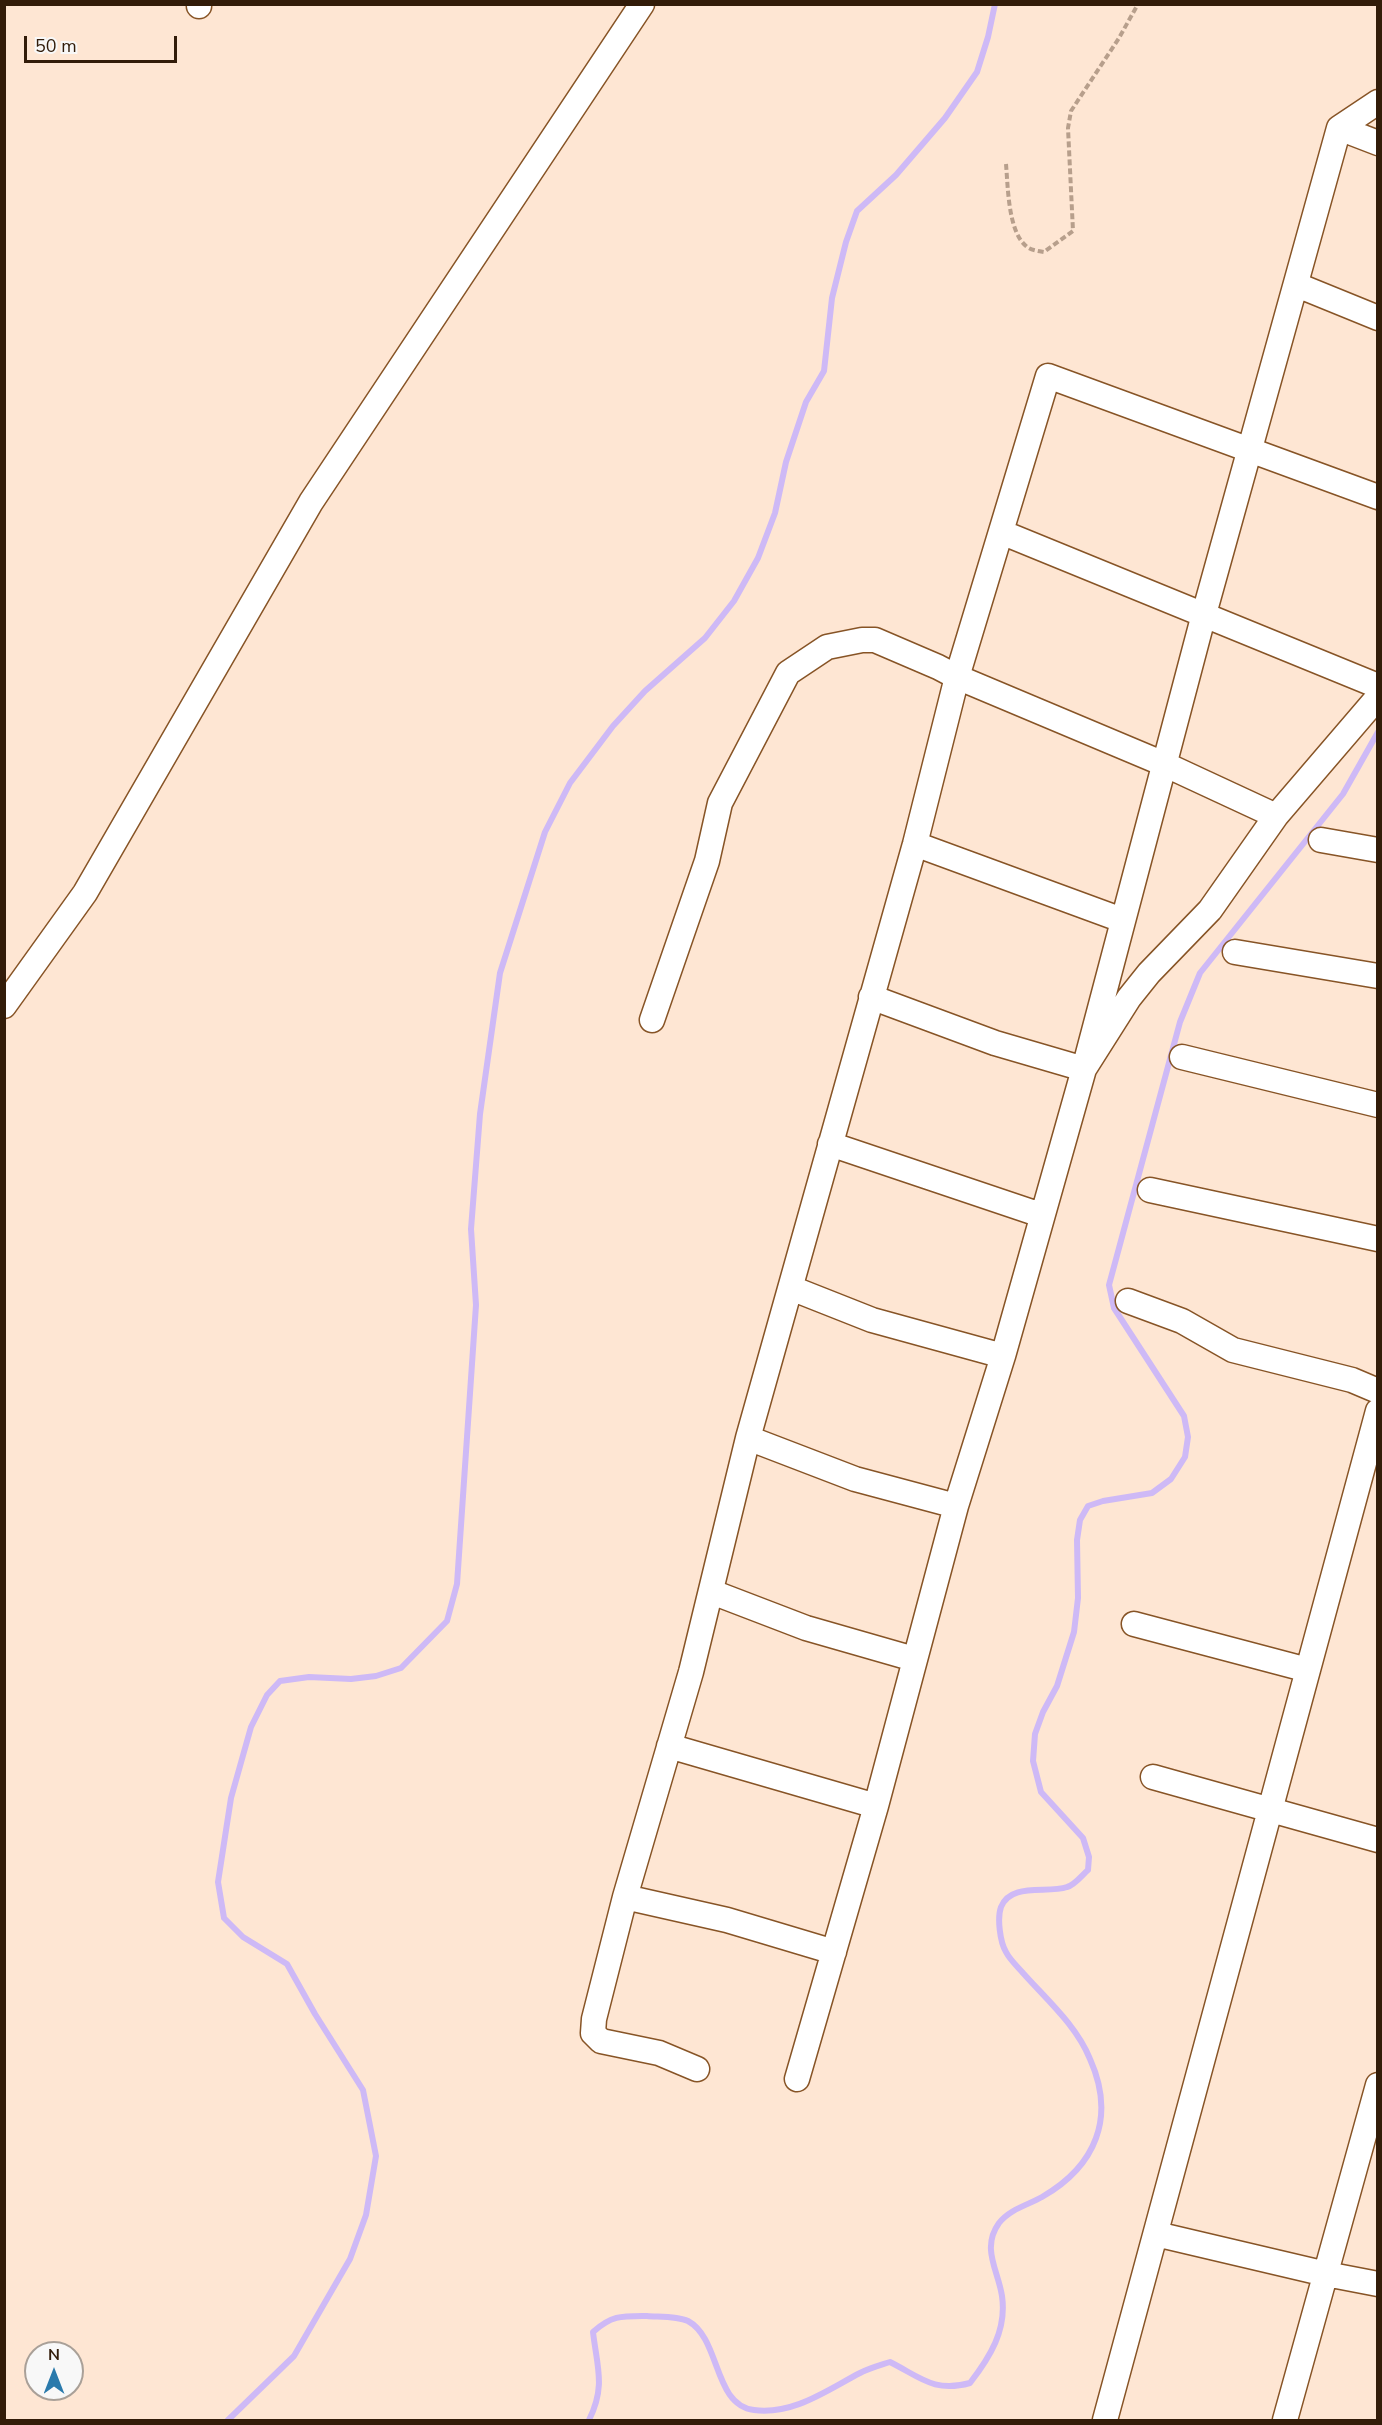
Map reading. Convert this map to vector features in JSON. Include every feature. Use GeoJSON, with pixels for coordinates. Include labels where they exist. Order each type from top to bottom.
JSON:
{"type":"FeatureCollection","features":[{"type":"Feature","properties":{"kind":"street"},"geometry":{"type":"LineString","coordinates":[[4,1006],[85,893],[311,502],[642,4]]}},
{"type":"Feature","properties":{"kind":"street"},"geometry":{"type":"LineString","coordinates":[[797,2079],[876,1806],[956,1506],[1003,1356],[1084,1069],[1204,614],[1339,128],[1377,102]]}},
{"type":"Feature","properties":{"kind":"street"},"geometry":{"type":"LineString","coordinates":[[1339,128],[1377,142]]}},
{"type":"Feature","properties":{"kind":"street"},"geometry":{"type":"LineString","coordinates":[[1297,285],[1377,318]]}},
{"type":"Feature","properties":{"kind":"street"},"geometry":{"type":"LineString","coordinates":[[697,2069],[659,2053],[601,2041],[593,2033],[594,2019],[625,1897],[712,1592],[748,1438],[915,844],[957,677],[1048,376],[1377,497]]}},
{"type":"Feature","properties":{"kind":"street"},"geometry":{"type":"LineString","coordinates":[[1001,532],[1377,686]]}},
{"type":"Feature","properties":{"kind":"street"},"geometry":{"type":"LineString","coordinates":[[652,1020],[707,861],[720,803],[788,673],[827,647],[848,641],[875,640],[1276,816]]}},
{"type":"Feature","properties":{"kind":"street"},"geometry":{"type":"LineString","coordinates":[[1084,1069],[1129,998],[1210,910],[1276,816],[1377,697]]}},
{"type":"Feature","properties":{"kind":"street"},"geometry":{"type":"LineString","coordinates":[[1322,762],[1377,722]]}},
{"type":"Feature","properties":{"kind":"street"},"geometry":{"type":"LineString","coordinates":[[1321,840],[1377,850]]}},
{"type":"Feature","properties":{"kind":"street"},"geometry":{"type":"LineString","coordinates":[[915,844],[1122,920]]}},
{"type":"Feature","properties":{"kind":"street"},"geometry":{"type":"LineString","coordinates":[[1235,952],[1377,976]]}},
{"type":"Feature","properties":{"kind":"street"},"geometry":{"type":"LineString","coordinates":[[871,997],[995,1043],[1084,1069]]}},
{"type":"Feature","properties":{"kind":"street"},"geometry":{"type":"LineString","coordinates":[[1182,1057],[1377,1105]]}},
{"type":"Feature","properties":{"kind":"street"},"geometry":{"type":"LineString","coordinates":[[830,1144],[1041,1215]]}},
{"type":"Feature","properties":{"kind":"street"},"geometry":{"type":"LineString","coordinates":[[1150,1190],[1377,1239]]}},
{"type":"Feature","properties":{"kind":"street"},"geometry":{"type":"LineString","coordinates":[[791,1288],[872,1320],[1003,1356]]}},
{"type":"Feature","properties":{"kind":"street"},"geometry":{"type":"LineString","coordinates":[[1128,1301],[1182,1321],[1233,1350],[1352,1380],[1377,1391]]}},
{"type":"Feature","properties":{"kind":"street"},"geometry":{"type":"LineString","coordinates":[[1105,2421],[1377,1411]]}},
{"type":"Feature","properties":{"kind":"street"},"geometry":{"type":"LineString","coordinates":[[748,1438],[855,1479],[956,1506]]}},
{"type":"Feature","properties":{"kind":"street"},"geometry":{"type":"LineString","coordinates":[[712,1592],[806,1628],[914,1659]]}},
{"type":"Feature","properties":{"kind":"street"},"geometry":{"type":"LineString","coordinates":[[1134,1624],[1308,1670]]}},
{"type":"Feature","properties":{"kind":"street"},"geometry":{"type":"LineString","coordinates":[[669,1746],[876,1806]]}},
{"type":"Feature","properties":{"kind":"street"},"geometry":{"type":"LineString","coordinates":[[1153,1777],[1377,1840]]}},
{"type":"Feature","properties":{"kind":"street"},"geometry":{"type":"LineString","coordinates":[[625,1897],[727,1920],[834,1952]]}},
{"type":"Feature","properties":{"kind":"street"},"geometry":{"type":"LineString","coordinates":[[1285,2421],[1377,2085]]}},
{"type":"Feature","properties":{"kind":"street"},"geometry":{"type":"LineString","coordinates":[[1156,2234],[1377,2284]]}},
{"type":"Feature","properties":{"kind":"path"},"geometry":{"type":"LineString","coordinates":[[1006,164],[1011,213],[1017,237],[1028,248],[1044,252],[1073,231],[1068,128],[1071,111],[1119,38],[1138,4]]}},
{"type":"Feature","properties":{"kind":"waterway"},"geometry":{"type":"LineString","coordinates":[[228,2420],[294,2356],[350,2259],[366,2215],[376,2156],[363,2090],[315,2014],[287,1964],[243,1937],[224,1918],[218,1882],[231,1798],[251,1727],[267,1695],[280,1681],[309,1677],[351,1679],[376,1676],[401,1668],[447,1621],[457,1584],[476,1305],[471,1229],[480,1114],[500,973],[545,832],[570,783],[613,726],[645,691],[705,638],[734,601],[758,558],[775,513],[786,462],[806,402],[824,371],[832,298],[846,242],[857,211],[896,175],[945,118],[977,72],[995,4]]}},
{"type":"Feature","properties":{"kind":"waterway"},"geometry":{"type":"LineString","coordinates":[[589,2420],[599,2386],[593,2332],[612,2319],[624,2317],[668,2317],[688,2321],[699,2330],[706,2342],[731,2397],[741,2405],[754,2410],[769,2411],[796,2405],[864,2371],[890,2362],[937,2385],[957,2386],[970,2383],[990,2353],[1002,2320],[1002,2296],[991,2250],[994,2232],[1008,2214],[1061,2185],[1088,2155],[1096,2138],[1101,2101],[1098,2080],[1090,2059],[1069,2024],[1008,1955],[1001,1936],[999,1917],[1001,1907],[1013,1894],[1067,1887],[1088,1870],[1089,1857],[1083,1838],[1041,1792],[1033,1761],[1035,1734],[1043,1712],[1057,1686],[1074,1632],[1078,1598],[1077,1540],[1080,1520],[1088,1506],[1103,1501],[1152,1493],[1171,1479],[1185,1457],[1188,1437],[1184,1416],[1114,1308],[1109,1285],[1180,1022],[1200,973],[1343,794],[1378,732]]}}]}
